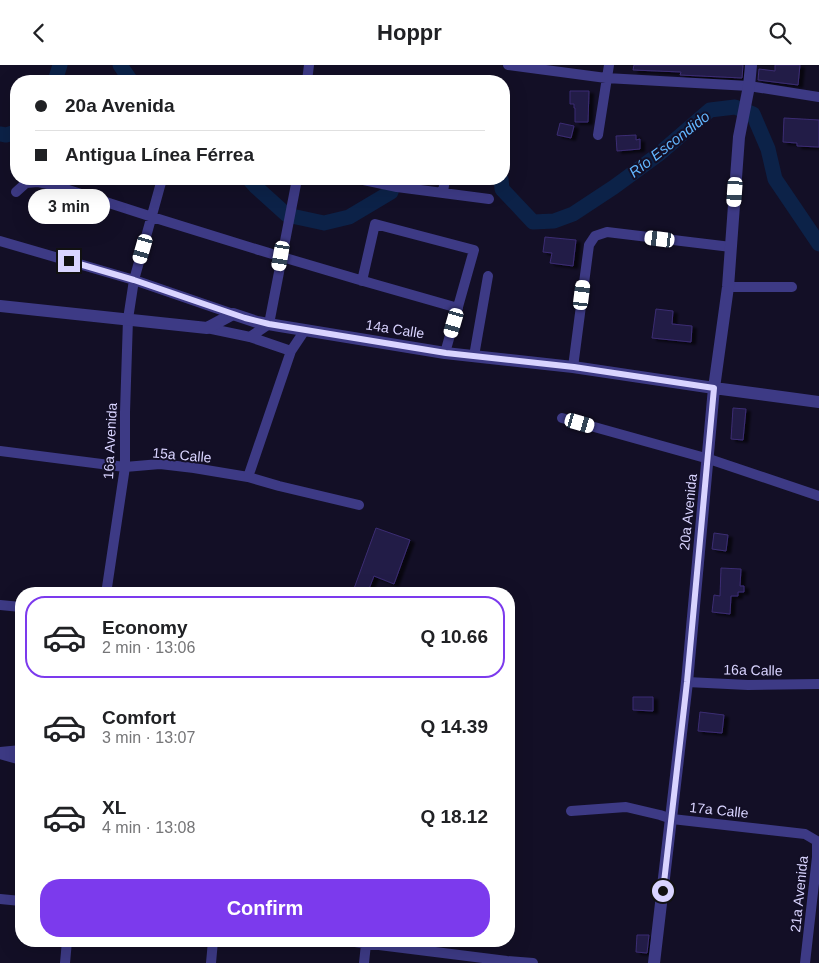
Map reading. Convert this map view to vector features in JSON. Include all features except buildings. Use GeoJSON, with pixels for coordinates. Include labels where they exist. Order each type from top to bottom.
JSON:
{"type":"FeatureCollection","features":[{"type":"Feature","properties":{"kind":"street"},"geometry":{"type":"LineString","coordinates":[[508,65],[606,78],[749,86],[819,97]]}},
{"type":"Feature","properties":{"kind":"street"},"geometry":{"type":"LineString","coordinates":[[598,135],[609,65]]}},
{"type":"Feature","properties":{"kind":"street","name":"20a Avenida"},"geometry":{"type":"LineString","coordinates":[[654,963],[687,682],[714,388],[728,287],[739,137],[751,65]]}},
{"type":"Feature","properties":{"kind":"street"},"geometry":{"type":"LineString","coordinates":[[16,192],[24,185]]}},
{"type":"Feature","properties":{"kind":"street"},"geometry":{"type":"LineString","coordinates":[[53,185],[152,218],[458,308]]}},
{"type":"Feature","properties":{"kind":"street","name":"16a Avenida"},"geometry":{"type":"LineString","coordinates":[[107,587],[125,467],[128,319],[134,280],[160,185]]}},
{"type":"Feature","properties":{"kind":"street"},"geometry":{"type":"LineString","coordinates":[[250,337],[269,324],[296,185]]}},
{"type":"Feature","properties":{"kind":"street"},"geometry":{"type":"LineString","coordinates":[[388,185],[489,199]]}},
{"type":"Feature","properties":{"kind":"street"},"geometry":{"type":"LineString","coordinates":[[443,192],[445,185]]}},
{"type":"Feature","properties":{"kind":"street"},"geometry":{"type":"LineString","coordinates":[[362,281],[375,224],[474,250],[446,353]]}},
{"type":"Feature","properties":{"kind":"street"},"geometry":{"type":"LineString","coordinates":[[574,367],[586,260],[589,245],[595,236],[608,232],[731,247]]}},
{"type":"Feature","properties":{"kind":"street"},"geometry":{"type":"LineString","coordinates":[[0,241],[134,280],[233,314]]}},
{"type":"Feature","properties":{"kind":"street"},"geometry":{"type":"LineString","coordinates":[[474,356],[488,276]]}},
{"type":"Feature","properties":{"kind":"street"},"geometry":{"type":"LineString","coordinates":[[728,287],[792,287]]}},
{"type":"Feature","properties":{"kind":"street"},"geometry":{"type":"LineString","coordinates":[[0,306],[207,328],[250,337],[291,351]]}},
{"type":"Feature","properties":{"kind":"street"},"geometry":{"type":"LineString","coordinates":[[207,328],[233,314]]}},
{"type":"Feature","properties":{"kind":"street","name":"14a Calle"},"geometry":{"type":"LineString","coordinates":[[233,314],[257,322],[446,353],[574,367],[819,402]]}},
{"type":"Feature","properties":{"kind":"street"},"geometry":{"type":"LineString","coordinates":[[248,477],[291,351],[304,330]]}},
{"type":"Feature","properties":{"kind":"street"},"geometry":{"type":"LineString","coordinates":[[562,418],[708,459],[819,496]]}},
{"type":"Feature","properties":{"kind":"street","name":"15a Calle"},"geometry":{"type":"LineString","coordinates":[[0,451],[125,467],[160,464],[194,467],[248,477],[359,505]]}},
{"type":"Feature","properties":{"kind":"street"},"geometry":{"type":"LineString","coordinates":[[0,605],[15,606]]}},
{"type":"Feature","properties":{"kind":"street","name":"16a Calle"},"geometry":{"type":"LineString","coordinates":[[687,682],[748,685],[819,684]]}},
{"type":"Feature","properties":{"kind":"street"},"geometry":{"type":"LineString","coordinates":[[0,753],[15,751]]}},
{"type":"Feature","properties":{"kind":"street"},"geometry":{"type":"LineString","coordinates":[[0,753],[15,758]]}},
{"type":"Feature","properties":{"kind":"street","name":"17a Calle"},"geometry":{"type":"LineString","coordinates":[[571,811],[626,807],[672,819],[806,834]]}},
{"type":"Feature","properties":{"kind":"street","name":"21a Avenida"},"geometry":{"type":"LineString","coordinates":[[805,963],[817,857],[817,841],[806,834]]}},
{"type":"Feature","properties":{"kind":"street"},"geometry":{"type":"LineString","coordinates":[[0,899],[15,900]]}},
{"type":"Feature","properties":{"kind":"street"},"geometry":{"type":"LineString","coordinates":[[65,963],[66,947]]}},
{"type":"Feature","properties":{"kind":"street"},"geometry":{"type":"LineString","coordinates":[[211,963],[212,947]]}},
{"type":"Feature","properties":{"kind":"street"},"geometry":{"type":"LineString","coordinates":[[364,963],[366,947]]}},
{"type":"Feature","properties":{"kind":"street"},"geometry":{"type":"LineString","coordinates":[[390,947],[507,962],[533,963]]}},
{"type":"Feature","properties":{"kind":"waterway","name":"Río Escondido"},"geometry":{"type":"LineString","coordinates":[[57,75],[60,65]]}},
{"type":"Feature","properties":{"kind":"waterway","name":"Río Escondido"},"geometry":{"type":"LineString","coordinates":[[120,65],[127,75]]}},
{"type":"Feature","properties":{"kind":"waterway","name":"Río Escondido"},"geometry":{"type":"LineString","coordinates":[[502,185],[502,189],[533,222],[554,221],[573,214],[614,187],[659,154],[710,110],[735,107],[753,114],[768,149],[775,179],[819,244]]}},
{"type":"Feature","properties":{"kind":"waterway","name":"Río Escondido"},"geometry":{"type":"LineString","coordinates":[[0,134],[10,134]]}},
{"type":"Feature","properties":{"kind":"waterway","name":"Río Escondido"},"geometry":{"type":"LineString","coordinates":[[254,185],[287,215],[324,223],[349,217],[391,192],[393,185]]}},
{"type":"Feature","properties":{"kind":"route"},"geometry":{"type":"LineString","coordinates":[[69,261],[134,280],[257,322],[446,353],[574,367],[714,388],[687,682],[663,891]]}}]}
